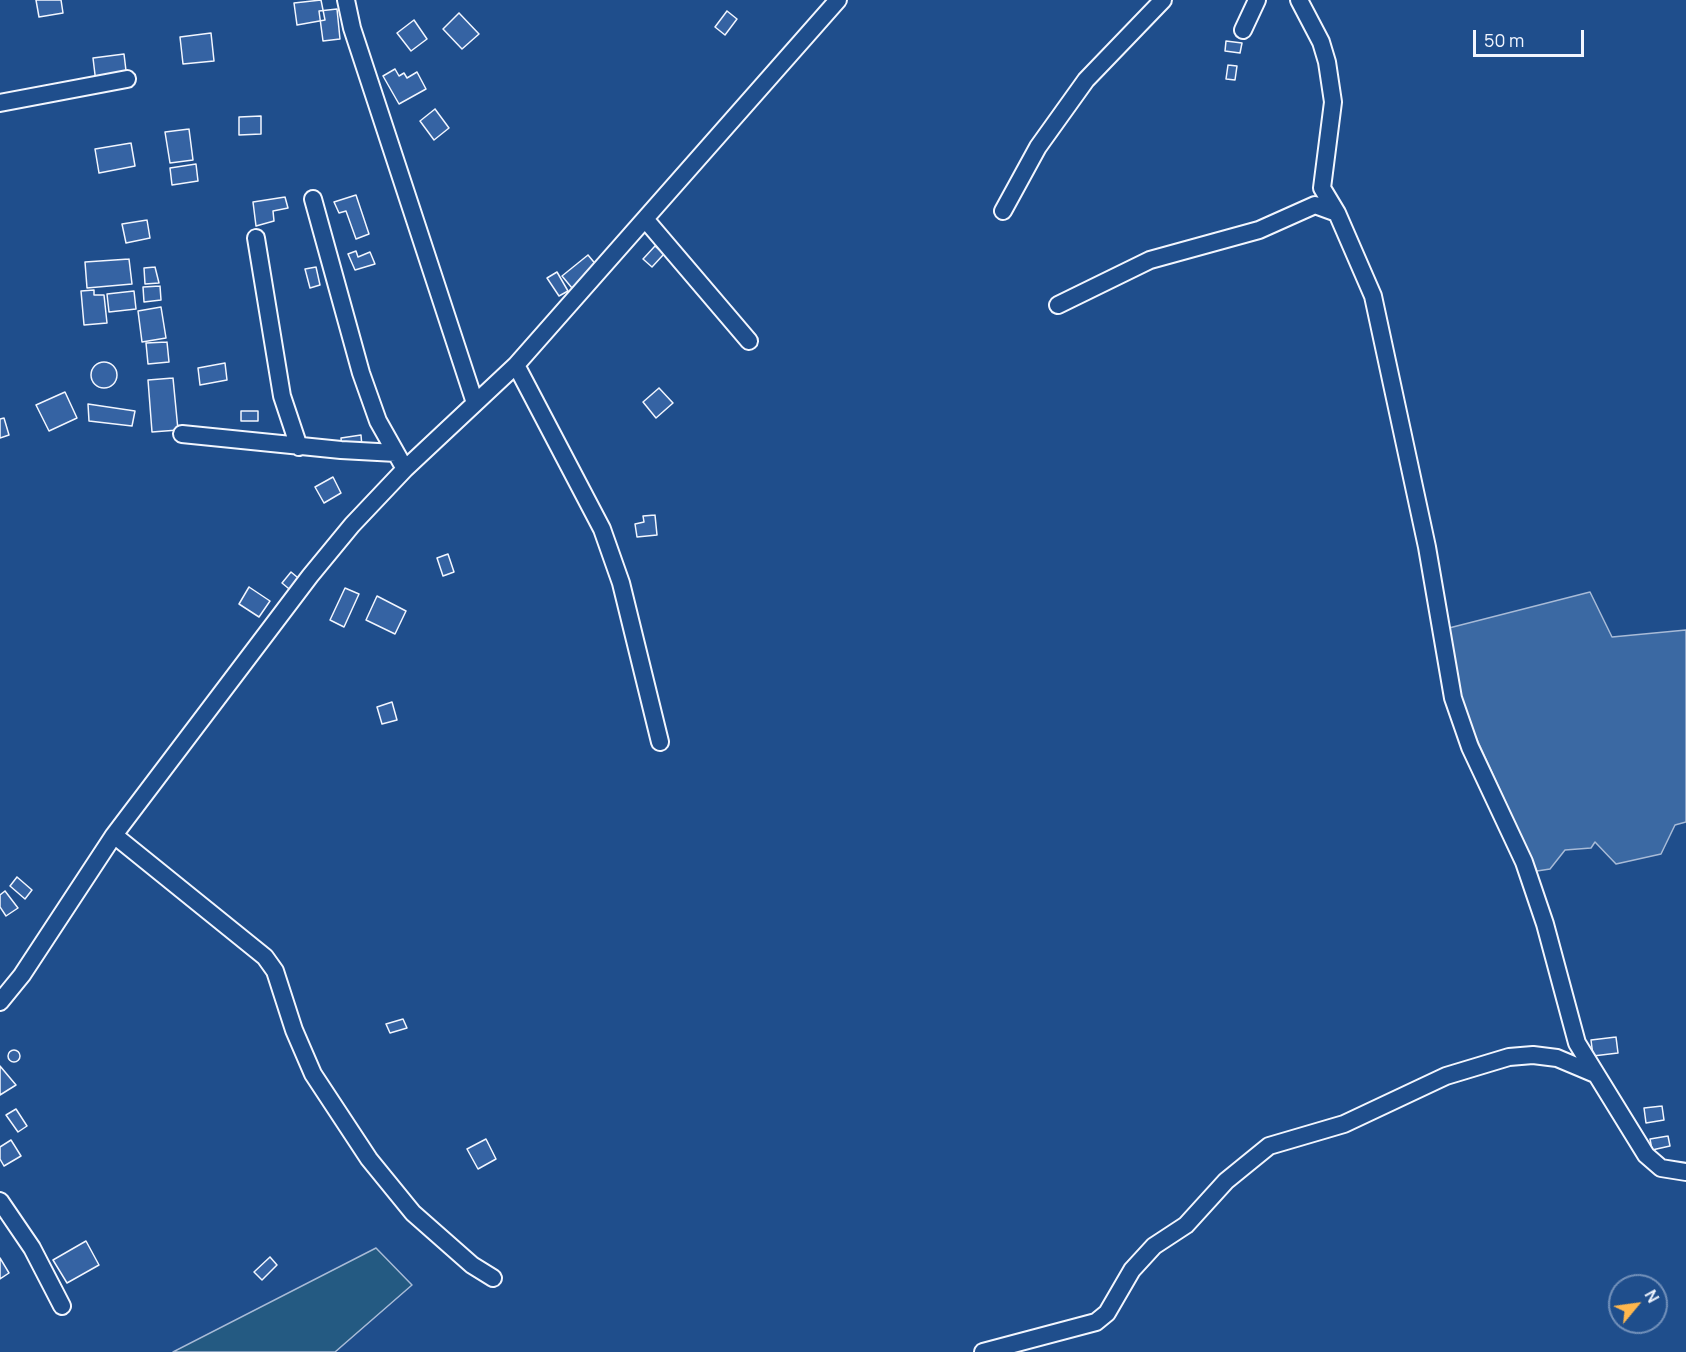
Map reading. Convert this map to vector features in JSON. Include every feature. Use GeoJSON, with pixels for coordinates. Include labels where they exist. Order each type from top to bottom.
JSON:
{"type":"FeatureCollection","features":[{"type":"Feature","properties":{"kind":"street"},"geometry":{"type":"LineString","coordinates":[[346,0],[352,28],[475,403]]}},
{"type":"Feature","properties":{"kind":"street"},"geometry":{"type":"LineString","coordinates":[[0,1002],[22,975],[114,835],[310,576],[352,525],[405,469],[516,364],[838,0]]}},
{"type":"Feature","properties":{"kind":"street"},"geometry":{"type":"LineString","coordinates":[[1003,211],[1038,147],[1086,80],[1163,0]]}},
{"type":"Feature","properties":{"kind":"street"},"geometry":{"type":"LineString","coordinates":[[1243,30],[1257,0]]}},
{"type":"Feature","properties":{"kind":"street"},"geometry":{"type":"LineString","coordinates":[[1299,0],[1320,42],[1327,62],[1333,102],[1322,188],[1337,213],[1373,296],[1427,547],[1453,698],[1470,747],[1524,862],[1545,924],[1577,1042],[1646,1155],[1661,1168],[1686,1172]]}},
{"type":"Feature","properties":{"kind":"street"},"geometry":{"type":"LineString","coordinates":[[0,104],[127,78]]}},
{"type":"Feature","properties":{"kind":"street"},"geometry":{"type":"LineString","coordinates":[[313,199],[361,373],[378,421],[405,469]]}},
{"type":"Feature","properties":{"kind":"street"},"geometry":{"type":"LineString","coordinates":[[1058,305],[1150,260],[1259,230],[1315,205],[1337,213]]}},
{"type":"Feature","properties":{"kind":"street"},"geometry":{"type":"LineString","coordinates":[[645,219],[749,341]]}},
{"type":"Feature","properties":{"kind":"street"},"geometry":{"type":"LineString","coordinates":[[256,237],[282,396],[299,447]]}},
{"type":"Feature","properties":{"kind":"street"},"geometry":{"type":"LineString","coordinates":[[516,364],[602,529],[621,583],[660,742]]}},
{"type":"Feature","properties":{"kind":"street"},"geometry":{"type":"LineString","coordinates":[[182,434],[299,447],[396,453]]}},
{"type":"Feature","properties":{"kind":"street"},"geometry":{"type":"LineString","coordinates":[[114,835],[265,957],[275,971],[294,1030],[313,1074],[369,1159],[413,1213],[472,1265],[493,1278]]}},
{"type":"Feature","properties":{"kind":"street"},"geometry":{"type":"LineString","coordinates":[[983,1352],[1096,1322],[1107,1313],[1132,1270],[1154,1246],[1186,1225],[1226,1181],[1269,1146],[1344,1124],[1446,1076],[1509,1057],[1533,1055],[1557,1058],[1595,1074]]}},
{"type":"Feature","properties":{"kind":"street"},"geometry":{"type":"LineString","coordinates":[[0,1201],[32,1248],[62,1306]]}},
{"type":"Feature","properties":{"kind":"shaded area"},"geometry":{"type":"Polygon","coordinates":[[[1590,592],[1612,637],[1686,630],[1686,822],[1675,825],[1661,854],[1616,864],[1595,842],[1591,848],[1565,850],[1550,869],[1537,871],[1459,700],[1449,628],[1590,592]]]}},
{"type":"Feature","properties":{"kind":"shaded area"},"geometry":{"type":"Polygon","coordinates":[[[376,1248],[412,1285],[335,1352],[173,1352],[376,1248]]]}},
{"type":"Feature","properties":{"kind":"building"},"geometry":{"type":"Polygon","coordinates":[[[36,0],[61,0],[63,13],[39,17],[36,0]]]}},
{"type":"Feature","properties":{"kind":"building"},"geometry":{"type":"Polygon","coordinates":[[[321,0],[325,20],[297,25],[294,3],[321,0]]]}},
{"type":"Feature","properties":{"kind":"building"},"geometry":{"type":"Polygon","coordinates":[[[337,9],[340,39],[323,41],[319,11],[337,9]]]}},
{"type":"Feature","properties":{"kind":"building"},"geometry":{"type":"Polygon","coordinates":[[[727,11],[737,19],[725,35],[715,27],[727,11]]]}},
{"type":"Feature","properties":{"kind":"building"},"geometry":{"type":"Polygon","coordinates":[[[459,13],[479,34],[462,49],[443,29],[459,13]]]}},
{"type":"Feature","properties":{"kind":"building"},"geometry":{"type":"Polygon","coordinates":[[[414,20],[427,39],[411,51],[397,33],[414,20]]]}},
{"type":"Feature","properties":{"kind":"building"},"geometry":{"type":"Polygon","coordinates":[[[211,33],[214,61],[183,64],[180,37],[211,33]]]}},
{"type":"Feature","properties":{"kind":"building"},"geometry":{"type":"Polygon","coordinates":[[[1226,41],[1242,43],[1240,53],[1225,51],[1226,41]]]}},
{"type":"Feature","properties":{"kind":"building"},"geometry":{"type":"Polygon","coordinates":[[[124,54],[127,79],[96,83],[93,58],[124,54]]]}},
{"type":"Feature","properties":{"kind":"building"},"geometry":{"type":"Polygon","coordinates":[[[1228,65],[1237,66],[1235,80],[1226,79],[1228,65]]]}},
{"type":"Feature","properties":{"kind":"building"},"geometry":{"type":"Polygon","coordinates":[[[395,69],[399,76],[404,73],[407,78],[417,72],[426,89],[399,104],[383,76],[395,69]]]}},
{"type":"Feature","properties":{"kind":"building"},"geometry":{"type":"Polygon","coordinates":[[[435,109],[449,128],[434,140],[420,121],[435,109]]]}},
{"type":"Feature","properties":{"kind":"building"},"geometry":{"type":"Polygon","coordinates":[[[261,116],[261,134],[239,135],[239,117],[261,116]]]}},
{"type":"Feature","properties":{"kind":"building"},"geometry":{"type":"Polygon","coordinates":[[[189,129],[193,160],[170,163],[165,132],[189,129]]]}},
{"type":"Feature","properties":{"kind":"building"},"geometry":{"type":"Polygon","coordinates":[[[131,143],[135,166],[99,173],[95,149],[131,143]]]}},
{"type":"Feature","properties":{"kind":"building"},"geometry":{"type":"Polygon","coordinates":[[[196,164],[198,181],[172,185],[170,168],[196,164]]]}},
{"type":"Feature","properties":{"kind":"building"},"geometry":{"type":"Polygon","coordinates":[[[356,195],[369,234],[356,239],[346,211],[339,213],[334,202],[356,195]]]}},
{"type":"Feature","properties":{"kind":"building"},"geometry":{"type":"Polygon","coordinates":[[[285,197],[288,208],[273,211],[274,221],[256,226],[253,202],[285,197]]]}},
{"type":"Feature","properties":{"kind":"building"},"geometry":{"type":"Polygon","coordinates":[[[147,220],[150,238],[126,243],[122,224],[147,220]]]}},
{"type":"Feature","properties":{"kind":"building"},"geometry":{"type":"Polygon","coordinates":[[[655,246],[664,254],[652,267],[643,259],[655,246]]]}},
{"type":"Feature","properties":{"kind":"building"},"geometry":{"type":"Polygon","coordinates":[[[356,251],[358,257],[370,252],[375,264],[355,270],[348,254],[356,251]]]}},
{"type":"Feature","properties":{"kind":"building"},"geometry":{"type":"Polygon","coordinates":[[[588,255],[598,267],[572,288],[562,276],[588,255]]]}},
{"type":"Feature","properties":{"kind":"building"},"geometry":{"type":"Polygon","coordinates":[[[129,259],[132,284],[87,288],[85,262],[129,259]]]}},
{"type":"Feature","properties":{"kind":"building"},"geometry":{"type":"Polygon","coordinates":[[[155,267],[159,283],[145,284],[144,268],[155,267]]]}},
{"type":"Feature","properties":{"kind":"building"},"geometry":{"type":"Polygon","coordinates":[[[316,267],[320,285],[310,288],[305,269],[316,267]]]}},
{"type":"Feature","properties":{"kind":"building"},"geometry":{"type":"Polygon","coordinates":[[[557,272],[568,291],[559,296],[547,278],[557,272]]]}},
{"type":"Feature","properties":{"kind":"building"},"geometry":{"type":"Polygon","coordinates":[[[160,286],[161,300],[144,302],[143,287],[160,286]]]}},
{"type":"Feature","properties":{"kind":"building"},"geometry":{"type":"Polygon","coordinates":[[[94,290],[94,295],[104,295],[107,323],[84,325],[81,291],[94,290]]]}},
{"type":"Feature","properties":{"kind":"building"},"geometry":{"type":"Polygon","coordinates":[[[134,291],[136,309],[109,312],[107,294],[134,291]]]}},
{"type":"Feature","properties":{"kind":"building"},"geometry":{"type":"Polygon","coordinates":[[[161,307],[166,338],[142,342],[138,311],[161,307]]]}},
{"type":"Feature","properties":{"kind":"building"},"geometry":{"type":"Polygon","coordinates":[[[167,342],[169,362],[148,364],[146,343],[167,342]]]}},
{"type":"Feature","properties":{"kind":"building"},"geometry":{"type":"Polygon","coordinates":[[[104,362],[113,366],[117,375],[113,384],[104,388],[95,384],[91,375],[95,366],[104,362]]]}},
{"type":"Feature","properties":{"kind":"building"},"geometry":{"type":"Polygon","coordinates":[[[225,363],[227,380],[200,385],[198,368],[225,363]]]}},
{"type":"Feature","properties":{"kind":"building"},"geometry":{"type":"Polygon","coordinates":[[[173,378],[178,430],[152,432],[148,380],[173,378]]]}},
{"type":"Feature","properties":{"kind":"building"},"geometry":{"type":"Polygon","coordinates":[[[659,388],[673,403],[656,418],[643,402],[659,388]]]}},
{"type":"Feature","properties":{"kind":"building"},"geometry":{"type":"Polygon","coordinates":[[[65,392],[77,418],[49,431],[36,405],[65,392]]]}},
{"type":"Feature","properties":{"kind":"building"},"geometry":{"type":"Polygon","coordinates":[[[88,404],[135,411],[132,426],[89,421],[88,404]]]}},
{"type":"Feature","properties":{"kind":"building"},"geometry":{"type":"Polygon","coordinates":[[[241,411],[258,411],[258,421],[241,421],[241,411]]]}},
{"type":"Feature","properties":{"kind":"building"},"geometry":{"type":"Polygon","coordinates":[[[4,418],[9,435],[0,438],[0,419],[4,418]]]}},
{"type":"Feature","properties":{"kind":"building"},"geometry":{"type":"Polygon","coordinates":[[[361,435],[362,447],[342,449],[341,438],[361,435]]]}},
{"type":"Feature","properties":{"kind":"building"},"geometry":{"type":"Polygon","coordinates":[[[333,477],[341,493],[324,503],[315,487],[333,477]]]}},
{"type":"Feature","properties":{"kind":"building"},"geometry":{"type":"Polygon","coordinates":[[[655,515],[657,535],[637,537],[635,524],[644,522],[643,516],[655,515]]]}},
{"type":"Feature","properties":{"kind":"building"},"geometry":{"type":"Polygon","coordinates":[[[448,554],[454,572],[443,576],[437,558],[448,554]]]}},
{"type":"Feature","properties":{"kind":"building"},"geometry":{"type":"Polygon","coordinates":[[[291,572],[303,582],[294,593],[282,583],[291,572]]]}},
{"type":"Feature","properties":{"kind":"building"},"geometry":{"type":"Polygon","coordinates":[[[249,587],[270,601],[259,617],[239,604],[249,587]]]}},
{"type":"Feature","properties":{"kind":"building"},"geometry":{"type":"Polygon","coordinates":[[[345,588],[359,594],[344,627],[330,620],[345,588]]]}},
{"type":"Feature","properties":{"kind":"building"},"geometry":{"type":"Polygon","coordinates":[[[377,596],[406,611],[395,634],[366,620],[377,596]]]}},
{"type":"Feature","properties":{"kind":"building"},"geometry":{"type":"Polygon","coordinates":[[[392,702],[397,720],[382,724],[377,707],[392,702]]]}},
{"type":"Feature","properties":{"kind":"building"},"geometry":{"type":"Polygon","coordinates":[[[17,877],[32,890],[25,899],[10,886],[17,877]]]}},
{"type":"Feature","properties":{"kind":"building"},"geometry":{"type":"Polygon","coordinates":[[[5,891],[18,908],[6,916],[0,907],[0,895],[5,891]]]}},
{"type":"Feature","properties":{"kind":"building"},"geometry":{"type":"Polygon","coordinates":[[[403,1019],[407,1028],[390,1033],[386,1024],[403,1019]]]}},
{"type":"Feature","properties":{"kind":"building"},"geometry":{"type":"Polygon","coordinates":[[[1616,1037],[1618,1053],[1593,1056],[1591,1040],[1616,1037]]]}},
{"type":"Feature","properties":{"kind":"building"},"geometry":{"type":"Polygon","coordinates":[[[16,1050],[20,1056],[16,1062],[12,1062],[8,1054],[16,1050]]]}},
{"type":"Feature","properties":{"kind":"building"},"geometry":{"type":"Polygon","coordinates":[[[0,1066],[16,1085],[0,1095],[0,1066]]]}},
{"type":"Feature","properties":{"kind":"building"},"geometry":{"type":"Polygon","coordinates":[[[1662,1106],[1664,1120],[1646,1123],[1644,1108],[1662,1106]]]}},
{"type":"Feature","properties":{"kind":"building"},"geometry":{"type":"Polygon","coordinates":[[[16,1109],[27,1126],[18,1132],[6,1115],[16,1109]]]}},
{"type":"Feature","properties":{"kind":"building"},"geometry":{"type":"Polygon","coordinates":[[[1668,1136],[1670,1146],[1652,1150],[1650,1139],[1668,1136]]]}},
{"type":"Feature","properties":{"kind":"building"},"geometry":{"type":"Polygon","coordinates":[[[486,1139],[496,1159],[478,1169],[467,1149],[486,1139]]]}},
{"type":"Feature","properties":{"kind":"building"},"geometry":{"type":"Polygon","coordinates":[[[11,1140],[21,1156],[4,1166],[0,1159],[0,1147],[11,1140]]]}},
{"type":"Feature","properties":{"kind":"building"},"geometry":{"type":"Polygon","coordinates":[[[86,1241],[99,1265],[67,1283],[53,1260],[86,1241]]]}},
{"type":"Feature","properties":{"kind":"building"},"geometry":{"type":"Polygon","coordinates":[[[270,1257],[277,1265],[262,1280],[254,1272],[270,1257]]]}},
{"type":"Feature","properties":{"kind":"building"},"geometry":{"type":"Polygon","coordinates":[[[0,1258],[9,1273],[0,1279],[0,1258]]]}}]}
